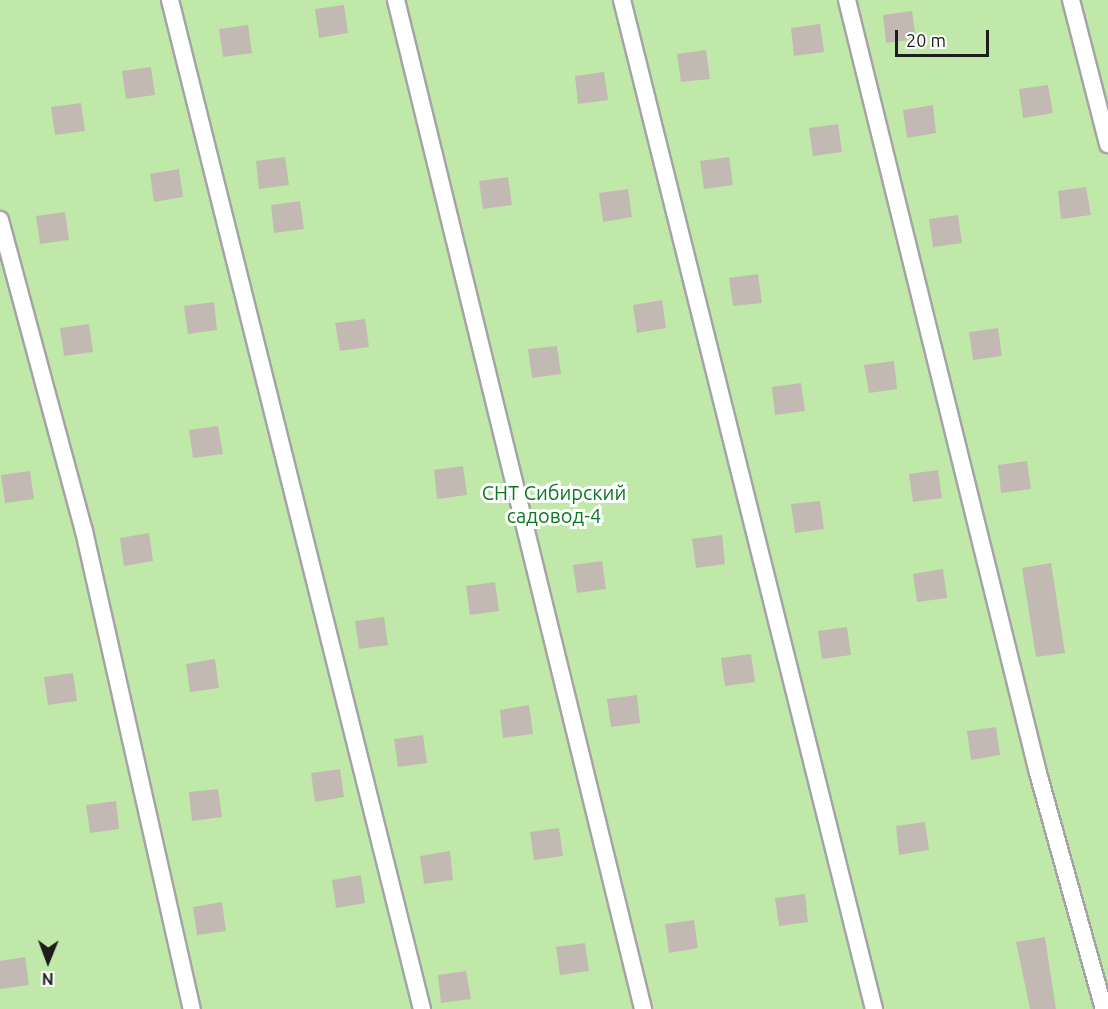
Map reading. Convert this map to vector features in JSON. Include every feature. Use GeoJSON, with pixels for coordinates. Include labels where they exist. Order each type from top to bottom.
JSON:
{"type":"FeatureCollection","features":[{"type":"Feature","properties":{"kind":"lane"},"geometry":{"type":"LineString","coordinates":[[170,0],[422,1009]]}},
{"type":"Feature","properties":{"kind":"lane"},"geometry":{"type":"LineString","coordinates":[[396,0],[643,1009]]}},
{"type":"Feature","properties":{"kind":"lane"},"geometry":{"type":"LineString","coordinates":[[622,0],[874,1009]]}},
{"type":"Feature","properties":{"kind":"lane"},"geometry":{"type":"LineString","coordinates":[[847,0],[1038,773],[1104,1009]]}},
{"type":"Feature","properties":{"kind":"lane"},"geometry":{"type":"LineString","coordinates":[[1071,0],[1108,144]]}},
{"type":"Feature","properties":{"kind":"lane"},"geometry":{"type":"LineString","coordinates":[[0,220],[84,531],[192,1009]]}},
{"type":"Feature","properties":{"kind":"green space","name":"СНТ Сибирский садовод-4"},"geometry":{"type":"Polygon","coordinates":[[[0,0],[1108,0],[1108,1009],[0,1009],[0,0]]]}},
{"type":"Feature","properties":{"kind":"building"},"geometry":{"type":"Polygon","coordinates":[[[344,5],[348,33],[319,38],[315,9],[344,5]]]}},
{"type":"Feature","properties":{"kind":"building"},"geometry":{"type":"Polygon","coordinates":[[[912,11],[916,39],[886,43],[883,15],[912,11]]]}},
{"type":"Feature","properties":{"kind":"building"},"geometry":{"type":"Polygon","coordinates":[[[820,24],[824,52],[794,56],[791,28],[820,24]]]}},
{"type":"Feature","properties":{"kind":"building"},"geometry":{"type":"Polygon","coordinates":[[[248,25],[252,53],[223,57],[219,29],[248,25]]]}},
{"type":"Feature","properties":{"kind":"building"},"geometry":{"type":"Polygon","coordinates":[[[706,50],[710,79],[681,82],[677,54],[706,50]]]}},
{"type":"Feature","properties":{"kind":"building"},"geometry":{"type":"Polygon","coordinates":[[[151,67],[155,95],[126,99],[122,71],[151,67]]]}},
{"type":"Feature","properties":{"kind":"building"},"geometry":{"type":"Polygon","coordinates":[[[604,72],[608,100],[578,104],[575,76],[604,72]]]}},
{"type":"Feature","properties":{"kind":"building"},"geometry":{"type":"Polygon","coordinates":[[[1048,85],[1053,113],[1023,118],[1019,89],[1048,85]]]}},
{"type":"Feature","properties":{"kind":"building"},"geometry":{"type":"Polygon","coordinates":[[[81,103],[85,131],[55,135],[51,107],[81,103]]]}},
{"type":"Feature","properties":{"kind":"building"},"geometry":{"type":"Polygon","coordinates":[[[933,105],[936,133],[907,138],[903,110],[933,105]]]}},
{"type":"Feature","properties":{"kind":"building"},"geometry":{"type":"Polygon","coordinates":[[[838,124],[842,152],[813,156],[809,128],[838,124]]]}},
{"type":"Feature","properties":{"kind":"building"},"geometry":{"type":"Polygon","coordinates":[[[285,157],[289,185],[259,189],[256,161],[285,157]]]}},
{"type":"Feature","properties":{"kind":"building"},"geometry":{"type":"Polygon","coordinates":[[[729,157],[733,185],[704,189],[700,161],[729,157]]]}},
{"type":"Feature","properties":{"kind":"building"},"geometry":{"type":"Polygon","coordinates":[[[179,169],[183,197],[154,202],[150,174],[179,169]]]}},
{"type":"Feature","properties":{"kind":"building"},"geometry":{"type":"Polygon","coordinates":[[[508,177],[512,205],[483,209],[479,181],[508,177]]]}},
{"type":"Feature","properties":{"kind":"building"},"geometry":{"type":"Polygon","coordinates":[[[1086,187],[1091,215],[1061,219],[1058,191],[1086,187]]]}},
{"type":"Feature","properties":{"kind":"building"},"geometry":{"type":"Polygon","coordinates":[[[628,189],[632,217],[603,222],[599,193],[628,189]]]}},
{"type":"Feature","properties":{"kind":"building"},"geometry":{"type":"Polygon","coordinates":[[[300,201],[304,229],[274,233],[271,205],[300,201]]]}},
{"type":"Feature","properties":{"kind":"building"},"geometry":{"type":"Polygon","coordinates":[[[65,212],[69,240],[40,244],[36,216],[65,212]]]}},
{"type":"Feature","properties":{"kind":"building"},"geometry":{"type":"Polygon","coordinates":[[[958,215],[962,243],[933,247],[929,219],[958,215]]]}},
{"type":"Feature","properties":{"kind":"building"},"geometry":{"type":"Polygon","coordinates":[[[758,274],[762,303],[733,306],[729,278],[758,274]]]}},
{"type":"Feature","properties":{"kind":"building"},"geometry":{"type":"Polygon","coordinates":[[[662,300],[666,328],[637,333],[633,305],[662,300]]]}},
{"type":"Feature","properties":{"kind":"building"},"geometry":{"type":"Polygon","coordinates":[[[214,302],[217,330],[188,334],[184,306],[214,302]]]}},
{"type":"Feature","properties":{"kind":"building"},"geometry":{"type":"Polygon","coordinates":[[[365,319],[369,347],[340,351],[335,323],[365,319]]]}},
{"type":"Feature","properties":{"kind":"building"},"geometry":{"type":"Polygon","coordinates":[[[89,324],[93,352],[64,356],[60,328],[89,324]]]}},
{"type":"Feature","properties":{"kind":"building"},"geometry":{"type":"Polygon","coordinates":[[[998,328],[1002,356],[973,360],[969,332],[998,328]]]}},
{"type":"Feature","properties":{"kind":"building"},"geometry":{"type":"Polygon","coordinates":[[[557,346],[561,374],[532,378],[528,349],[557,346]]]}},
{"type":"Feature","properties":{"kind":"building"},"geometry":{"type":"Polygon","coordinates":[[[894,361],[897,389],[869,393],[864,365],[894,361]]]}},
{"type":"Feature","properties":{"kind":"building"},"geometry":{"type":"Polygon","coordinates":[[[801,383],[805,411],[775,415],[772,387],[801,383]]]}},
{"type":"Feature","properties":{"kind":"building"},"geometry":{"type":"Polygon","coordinates":[[[218,426],[223,454],[193,458],[189,430],[218,426]]]}},
{"type":"Feature","properties":{"kind":"building"},"geometry":{"type":"Polygon","coordinates":[[[1027,461],[1031,489],[1001,493],[998,465],[1027,461]]]}},
{"type":"Feature","properties":{"kind":"building"},"geometry":{"type":"Polygon","coordinates":[[[463,466],[467,495],[437,499],[434,470],[463,466]]]}},
{"type":"Feature","properties":{"kind":"building"},"geometry":{"type":"Polygon","coordinates":[[[938,470],[942,498],[913,502],[909,474],[938,470]]]}},
{"type":"Feature","properties":{"kind":"building"},"geometry":{"type":"Polygon","coordinates":[[[30,471],[34,499],[5,503],[1,475],[30,471]]]}},
{"type":"Feature","properties":{"kind":"building"},"geometry":{"type":"Polygon","coordinates":[[[820,501],[824,529],[795,533],[791,504],[820,501]]]}},
{"type":"Feature","properties":{"kind":"building"},"geometry":{"type":"Polygon","coordinates":[[[149,533],[153,561],[124,566],[120,538],[149,533]]]}},
{"type":"Feature","properties":{"kind":"building"},"geometry":{"type":"Polygon","coordinates":[[[722,535],[725,564],[696,568],[692,539],[722,535]]]}},
{"type":"Feature","properties":{"kind":"building"},"geometry":{"type":"Polygon","coordinates":[[[602,561],[606,589],[577,593],[573,565],[602,561]]]}},
{"type":"Feature","properties":{"kind":"building"},"geometry":{"type":"Polygon","coordinates":[[[1051,563],[1065,653],[1036,657],[1022,568],[1051,563]]]}},
{"type":"Feature","properties":{"kind":"building"},"geometry":{"type":"Polygon","coordinates":[[[943,569],[947,598],[917,602],[913,574],[943,569]]]}},
{"type":"Feature","properties":{"kind":"building"},"geometry":{"type":"Polygon","coordinates":[[[495,582],[499,611],[470,615],[466,586],[495,582]]]}},
{"type":"Feature","properties":{"kind":"building"},"geometry":{"type":"Polygon","coordinates":[[[384,617],[388,645],[359,649],[355,621],[384,617]]]}},
{"type":"Feature","properties":{"kind":"building"},"geometry":{"type":"Polygon","coordinates":[[[847,627],[851,655],[822,659],[818,631],[847,627]]]}},
{"type":"Feature","properties":{"kind":"building"},"geometry":{"type":"Polygon","coordinates":[[[751,654],[755,682],[725,686],[721,658],[751,654]]]}},
{"type":"Feature","properties":{"kind":"building"},"geometry":{"type":"Polygon","coordinates":[[[215,659],[219,688],[190,692],[186,664],[215,659]]]}},
{"type":"Feature","properties":{"kind":"building"},"geometry":{"type":"Polygon","coordinates":[[[73,673],[77,701],[48,705],[44,677],[73,673]]]}},
{"type":"Feature","properties":{"kind":"building"},"geometry":{"type":"Polygon","coordinates":[[[637,695],[640,723],[611,727],[607,699],[637,695]]]}},
{"type":"Feature","properties":{"kind":"building"},"geometry":{"type":"Polygon","coordinates":[[[529,705],[533,734],[503,738],[500,710],[529,705]]]}},
{"type":"Feature","properties":{"kind":"building"},"geometry":{"type":"Polygon","coordinates":[[[996,727],[1000,755],[971,760],[967,731],[996,727]]]}},
{"type":"Feature","properties":{"kind":"building"},"geometry":{"type":"Polygon","coordinates":[[[423,735],[427,763],[398,767],[394,739],[423,735]]]}},
{"type":"Feature","properties":{"kind":"building"},"geometry":{"type":"Polygon","coordinates":[[[340,769],[344,797],[315,802],[311,773],[340,769]]]}},
{"type":"Feature","properties":{"kind":"building"},"geometry":{"type":"Polygon","coordinates":[[[218,789],[222,817],[192,821],[189,792],[218,789]]]}},
{"type":"Feature","properties":{"kind":"building"},"geometry":{"type":"Polygon","coordinates":[[[116,801],[119,829],[90,833],[86,805],[116,801]]]}},
{"type":"Feature","properties":{"kind":"building"},"geometry":{"type":"Polygon","coordinates":[[[925,822],[929,850],[899,855],[896,826],[925,822]]]}},
{"type":"Feature","properties":{"kind":"building"},"geometry":{"type":"Polygon","coordinates":[[[559,828],[563,856],[534,860],[530,832],[559,828]]]}},
{"type":"Feature","properties":{"kind":"building"},"geometry":{"type":"Polygon","coordinates":[[[450,851],[453,880],[424,884],[420,856],[450,851]]]}},
{"type":"Feature","properties":{"kind":"building"},"geometry":{"type":"Polygon","coordinates":[[[361,875],[365,903],[336,908],[332,880],[361,875]]]}},
{"type":"Feature","properties":{"kind":"building"},"geometry":{"type":"Polygon","coordinates":[[[805,894],[808,922],[779,926],[775,898],[805,894]]]}},
{"type":"Feature","properties":{"kind":"building"},"geometry":{"type":"Polygon","coordinates":[[[222,902],[226,931],[197,935],[193,907],[222,902]]]}},
{"type":"Feature","properties":{"kind":"building"},"geometry":{"type":"Polygon","coordinates":[[[694,920],[698,948],[669,953],[665,924],[694,920]]]}},
{"type":"Feature","properties":{"kind":"building"},"geometry":{"type":"Polygon","coordinates":[[[1045,937],[1056,1009],[1030,1009],[1016,942],[1045,937]]]}},
{"type":"Feature","properties":{"kind":"building"},"geometry":{"type":"Polygon","coordinates":[[[585,943],[589,971],[560,975],[556,947],[585,943]]]}},
{"type":"Feature","properties":{"kind":"building"},"geometry":{"type":"Polygon","coordinates":[[[25,957],[29,985],[0,989],[0,961],[25,957]]]}},
{"type":"Feature","properties":{"kind":"building"},"geometry":{"type":"Polygon","coordinates":[[[466,971],[471,999],[441,1003],[438,975],[466,971]]]}}]}
